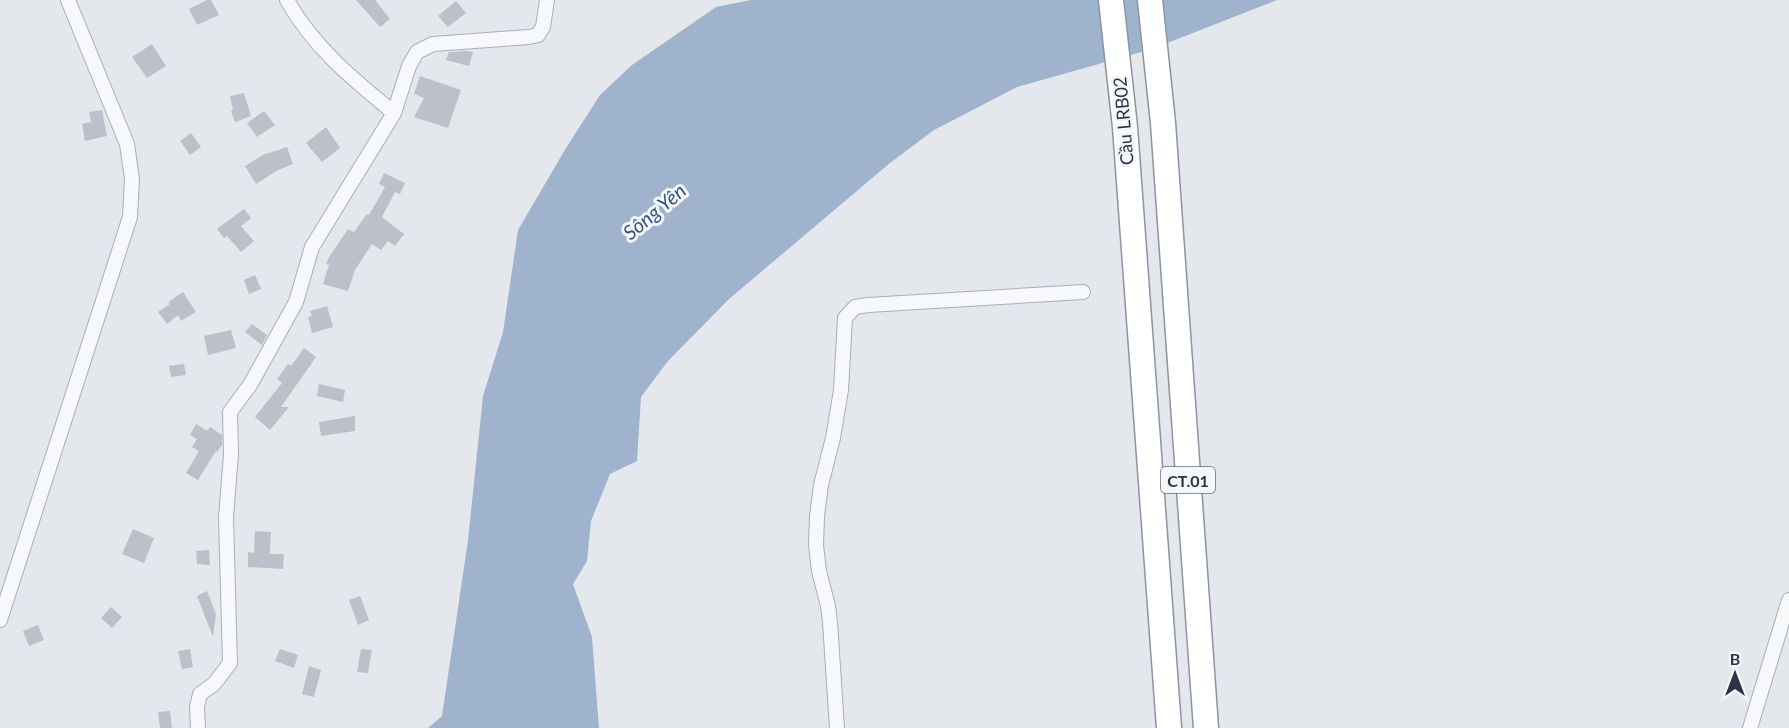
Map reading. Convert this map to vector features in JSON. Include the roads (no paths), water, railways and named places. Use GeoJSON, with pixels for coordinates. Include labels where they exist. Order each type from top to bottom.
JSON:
{"type":"FeatureCollection","features":[{"type":"Feature","properties":{"kind":"highway","name":"Cầu LRB02"},"geometry":{"type":"LineString","coordinates":[[1112,0],[1125,127],[1169,728]]}},
{"type":"Feature","properties":{"kind":"highway","name":"CT.01"},"geometry":{"type":"LineString","coordinates":[[1150,0],[1163,123],[1206,728]]}},
{"type":"Feature","properties":{"kind":"street"},"geometry":{"type":"LineString","coordinates":[[0,620],[130,217],[132,180],[127,144],[68,0]]}},
{"type":"Feature","properties":{"kind":"street"},"geometry":{"type":"LineString","coordinates":[[287,0],[327,54],[394,113]]}},
{"type":"Feature","properties":{"kind":"street"},"geometry":{"type":"LineString","coordinates":[[198,728],[197,707],[200,694],[214,684],[230,663],[226,517],[231,454],[230,412],[250,385],[296,302],[312,247],[394,113],[409,66],[417,52],[433,44],[538,35],[543,27],[547,0]]}},
{"type":"Feature","properties":{"kind":"street"},"geometry":{"type":"LineString","coordinates":[[837,728],[830,622],[816,545],[821,485],[833,438],[841,390],[845,318],[855,307],[868,305],[1083,292]]}},
{"type":"Feature","properties":{"kind":"street"},"geometry":{"type":"LineString","coordinates":[[1750,728],[1789,600]]}},
{"type":"Feature","properties":{"kind":"water","name":"Sông Yên"},"geometry":{"type":"Polygon","coordinates":[[[751,0],[1277,0],[1152,49],[1017,87],[934,130],[890,163],[729,299],[668,361],[641,397],[637,461],[610,474],[591,521],[587,561],[573,584],[592,637],[599,728],[428,728],[442,716],[468,540],[483,396],[503,332],[518,230],[600,95],[632,65],[716,7],[751,0]]]}}]}
